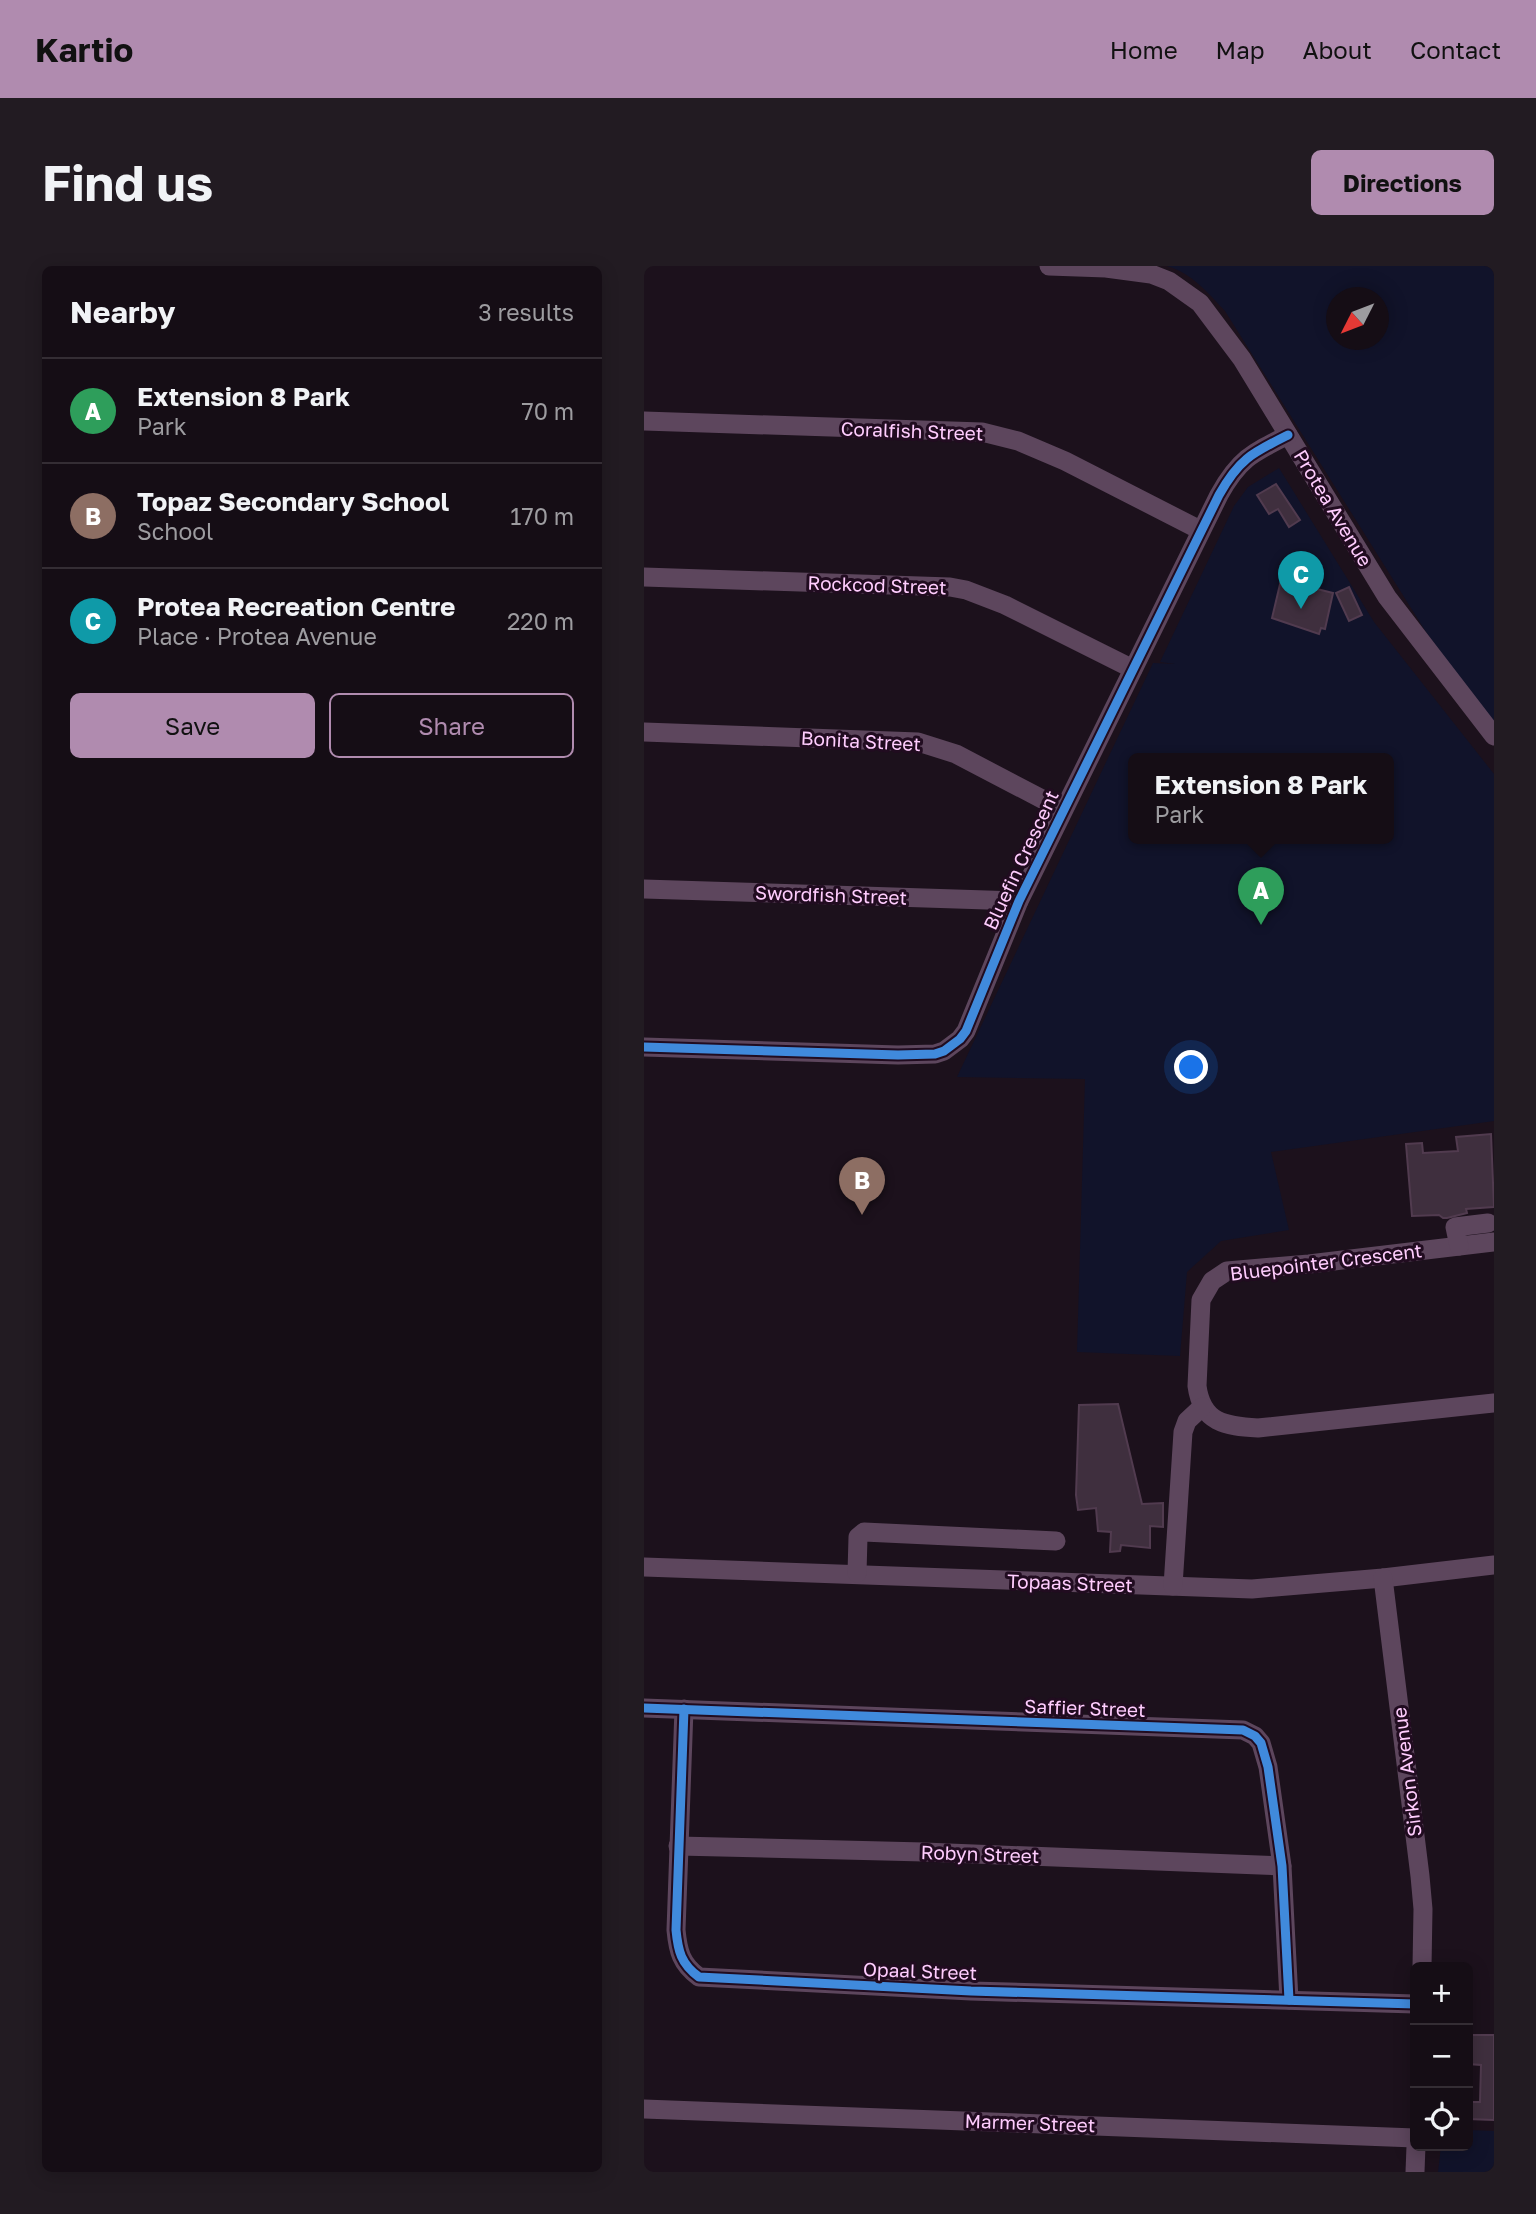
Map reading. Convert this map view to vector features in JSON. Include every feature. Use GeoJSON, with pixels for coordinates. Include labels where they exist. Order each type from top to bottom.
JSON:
{"type":"FeatureCollection","features":[{"type":"Feature","properties":{"kind":"street","name":"Protea Avenue"},"geometry":{"type":"LineString","coordinates":[[1049,266],[1129,270],[1151,274],[1180,287],[1200,303],[1228,338],[1387,597],[1494,736]]}},
{"type":"Feature","properties":{"kind":"street","name":"Coralfish Street"},"geometry":{"type":"LineString","coordinates":[[644,421],[982,432],[1002,436],[1065,461],[1200,530]]}},
{"type":"Feature","properties":{"kind":"street","name":"Bluefin Crescent"},"geometry":{"type":"LineString","coordinates":[[644,1047],[898,1055],[935,1054],[960,1040],[1019,901],[1200,530],[1242,460],[1288,435]]}},
{"type":"Feature","properties":{"kind":"street","name":"Rockcod Street"},"geometry":{"type":"LineString","coordinates":[[644,577],[950,587],[966,590],[1005,605],[1133,669]]}},
{"type":"Feature","properties":{"kind":"street","name":"Bonita Street"},"geometry":{"type":"LineString","coordinates":[[644,732],[918,741],[956,754],[1063,810]]}},
{"type":"Feature","properties":{"kind":"street","name":"Swordfish Street"},"geometry":{"type":"LineString","coordinates":[[644,889],[1019,901]]}},
{"type":"Feature","properties":{"kind":"street","name":"Bluepointer Crescent"},"geometry":{"type":"LineString","coordinates":[[1202,1407],[1197,1386],[1201,1300],[1206,1289],[1219,1275],[1237,1269],[1309,1264],[1459,1246],[1491,1233]]}},
{"type":"Feature","properties":{"kind":"street"},"geometry":{"type":"LineString","coordinates":[[1173,1586],[1183,1432],[1187,1421],[1202,1407],[1208,1415],[1226,1424],[1258,1428],[1494,1403]]}},
{"type":"Feature","properties":{"kind":"street"},"geometry":{"type":"LineString","coordinates":[[856,1573],[858,1536],[864,1532],[1056,1541]]}},
{"type":"Feature","properties":{"kind":"street","name":"Topaas Street"},"geometry":{"type":"LineString","coordinates":[[644,1567],[1259,1589],[1494,1565]]}},
{"type":"Feature","properties":{"kind":"street","name":"Sirkon Avenue"},"geometry":{"type":"LineString","coordinates":[[1383,1578],[1420,1876],[1423,1909],[1422,1962]]}},
{"type":"Feature","properties":{"kind":"street","name":"Saffier Street"},"geometry":{"type":"LineString","coordinates":[[644,1708],[1243,1730],[1255,1736],[1266,1755],[1282,1866],[1289,2000]]}},
{"type":"Feature","properties":{"kind":"street","name":"Opaal Street"},"geometry":{"type":"LineString","coordinates":[[684,1709],[676,1930],[685,1965],[690,1971],[704,1978],[985,1991],[1410,2004]]}},
{"type":"Feature","properties":{"kind":"street","name":"Robyn Street"},"geometry":{"type":"LineString","coordinates":[[678,1846],[924,1852],[1282,1866]]}},
{"type":"Feature","properties":{"kind":"street","name":"Marmer Street"},"geometry":{"type":"LineString","coordinates":[[644,2109],[1410,2138]]}},
{"type":"Feature","properties":{"kind":"street"},"geometry":{"type":"LineString","coordinates":[[1415,2172],[1416,2151]]}},
{"type":"Feature","properties":{"kind":"shaded area"},"geometry":{"type":"Polygon","coordinates":[[[1167,266],[1494,266],[1494,725],[1426,632],[1225,311],[1199,284],[1184,273],[1167,266]]]}},
{"type":"Feature","properties":{"kind":"shaded area"},"geometry":{"type":"Polygon","coordinates":[[[1279,468],[1374,622],[1494,774],[1494,1121],[1271,1152],[1289,1230],[1221,1241],[1187,1272],[1180,1356],[1077,1352],[1085,1079],[957,1077],[1153,663],[1175,664],[1160,662],[1234,506],[1248,487],[1279,468]]]}},
{"type":"Feature","properties":{"kind":"shaded area"},"geometry":{"type":"Polygon","coordinates":[[[1473,2130],[1494,2131],[1494,2172],[1438,2172],[1440,2151],[1473,2151],[1473,2130]]]}},
{"type":"Feature","properties":{"kind":"building"},"geometry":{"type":"Polygon","coordinates":[[[1276,484],[1300,520],[1289,527],[1278,509],[1269,514],[1257,495],[1276,484]]]}},
{"type":"Feature","properties":{"kind":"building"},"geometry":{"type":"Polygon","coordinates":[[[1281,580],[1333,593],[1325,629],[1321,628],[1319,634],[1272,618],[1281,580]]]}},
{"type":"Feature","properties":{"kind":"building"},"geometry":{"type":"Polygon","coordinates":[[[1349,587],[1362,615],[1349,621],[1336,593],[1349,587]]]}},
{"type":"Feature","properties":{"kind":"building"},"geometry":{"type":"Polygon","coordinates":[[[1491,1134],[1494,1207],[1466,1209],[1467,1213],[1447,1218],[1439,1215],[1412,1216],[1406,1144],[1422,1143],[1423,1153],[1458,1151],[1456,1137],[1491,1134]]]}},
{"type":"Feature","properties":{"kind":"building"},"geometry":{"type":"Polygon","coordinates":[[[1118,1404],[1142,1504],[1163,1503],[1163,1527],[1150,1526],[1150,1548],[1121,1545],[1120,1551],[1110,1552],[1111,1532],[1098,1531],[1096,1508],[1078,1510],[1076,1495],[1079,1405],[1118,1404]]]}},
{"type":"Feature","properties":{"kind":"building"},"geometry":{"type":"Polygon","coordinates":[[[1473,2035],[1494,2035],[1494,2120],[1473,2119],[1473,2102],[1480,2102],[1481,2065],[1473,2064],[1473,2035]]]}},
{"type":"Feature","properties":{"kind":"cycle path"},"geometry":{"type":"LineString","coordinates":[[644,1047],[898,1055],[935,1054],[960,1039],[966,1031],[1019,901],[1219,495],[1233,473],[1248,458],[1288,435]]}},
{"type":"Feature","properties":{"kind":"cycle path"},"geometry":{"type":"LineString","coordinates":[[644,1708],[1243,1730],[1255,1736],[1261,1743],[1268,1767],[1282,1866],[1289,2000]]}},
{"type":"Feature","properties":{"kind":"cycle path"},"geometry":{"type":"LineString","coordinates":[[684,1709],[676,1930],[682,1956],[688,1967],[699,1977],[971,1991],[1410,2004]]}},
{"type":"Feature","properties":{"kind":"place","name":"Protea Recreation Centre"},"geometry":{"type":"Point","coordinates":[1301,609]}},
{"type":"Feature","properties":{"kind":"place","name":"Extension 8 Park"},"geometry":{"type":"Point","coordinates":[1261,925]}},
{"type":"Feature","properties":{"kind":"place","name":"Topaz Secondary School"},"geometry":{"type":"Point","coordinates":[862,1215]}}]}
